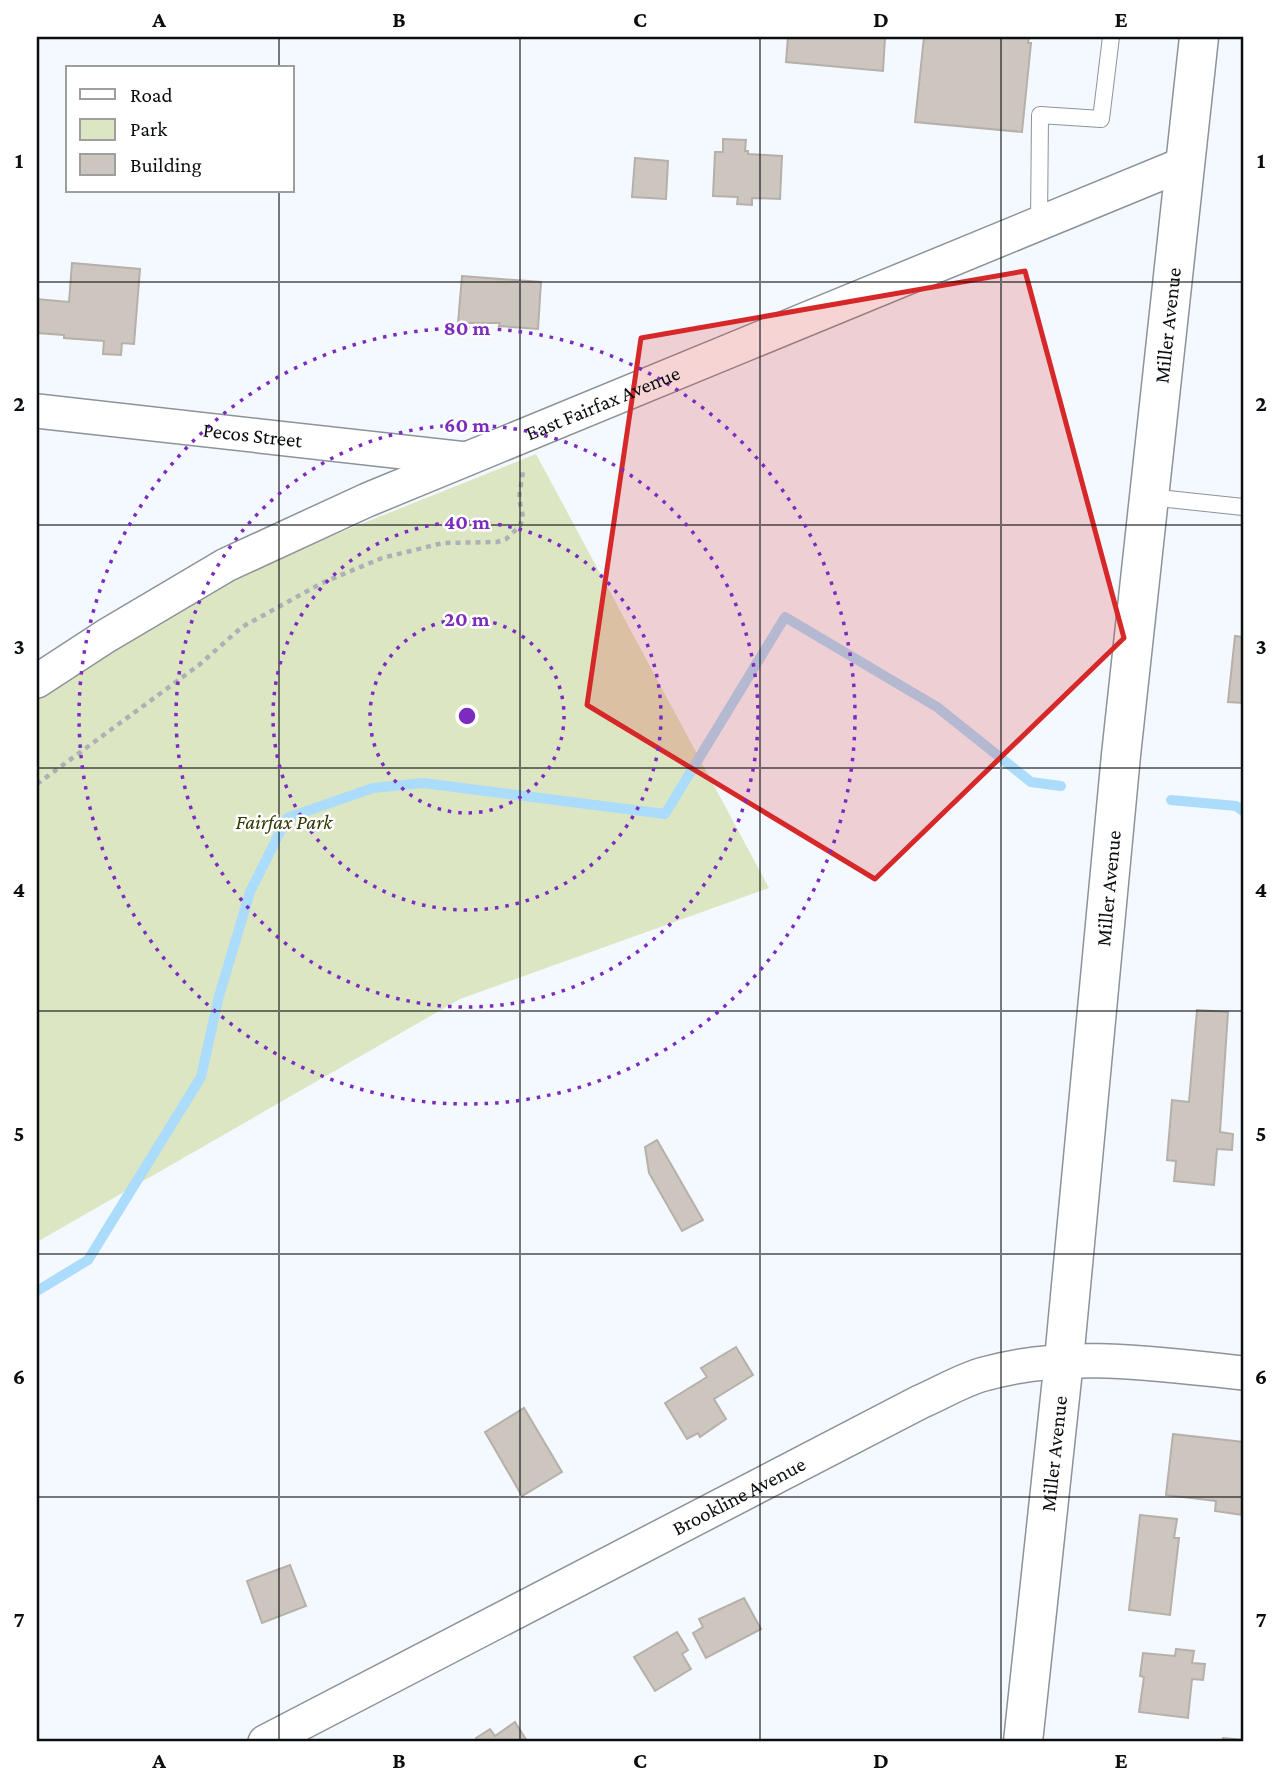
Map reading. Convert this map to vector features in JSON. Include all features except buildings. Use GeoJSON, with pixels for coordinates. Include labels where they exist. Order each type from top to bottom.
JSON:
{"type":"FeatureCollection","features":[{"type":"Feature","properties":{"kind":"main road","name":"Miller Avenue"},"geometry":{"type":"LineString","coordinates":[[1023,1742],[1064,1360],[1121,755],[1199,37]]}},
{"type":"Feature","properties":{"kind":"street","name":"East Fairfax Avenue"},"geometry":{"type":"LineString","coordinates":[[37,681],[106,636],[226,565],[367,500],[1186,163]]}},
{"type":"Feature","properties":{"kind":"street","name":"Pecos Street"},"geometry":{"type":"LineString","coordinates":[[37,411],[468,459]]}},
{"type":"Feature","properties":{"kind":"street","name":"Brookline Avenue"},"geometry":{"type":"LineString","coordinates":[[265,1742],[920,1402],[981,1374],[1025,1364],[1064,1360],[1122,1361],[1243,1373]]}},
{"type":"Feature","properties":{"kind":"lane"},"geometry":{"type":"LineString","coordinates":[[1039,223],[1040,115],[1101,119],[1111,37]]}},
{"type":"Feature","properties":{"kind":"lane"},"geometry":{"type":"LineString","coordinates":[[1149,497],[1243,507]]}},
{"type":"Feature","properties":{"kind":"path"},"geometry":{"type":"LineString","coordinates":[[37,783],[200,665],[242,626],[322,583],[382,558],[443,543],[497,542],[506,539],[520,526],[523,517],[519,498],[524,467]]}},
{"type":"Feature","properties":{"kind":"highlighted area"},"geometry":{"type":"Polygon","coordinates":[[[1025,271],[1124,638],[875,879],[587,705],[641,338],[1025,271]]]}},
{"type":"Feature","properties":{"kind":"green space","name":"Fairfax Park"},"geometry":{"type":"Polygon","coordinates":[[[536,454],[769,888],[460,999],[37,1242],[37,684],[226,581],[536,454]]]}},
{"type":"Feature","properties":{"kind":"waterway"},"geometry":{"type":"LineString","coordinates":[[37,1291],[88,1260],[201,1077],[219,996],[250,892],[287,818],[373,788],[423,783],[665,814],[785,617],[937,707],[1031,782],[1061,786]]}},
{"type":"Feature","properties":{"kind":"waterway"},"geometry":{"type":"LineString","coordinates":[[1171,800],[1236,806],[1243,811]]}}]}
